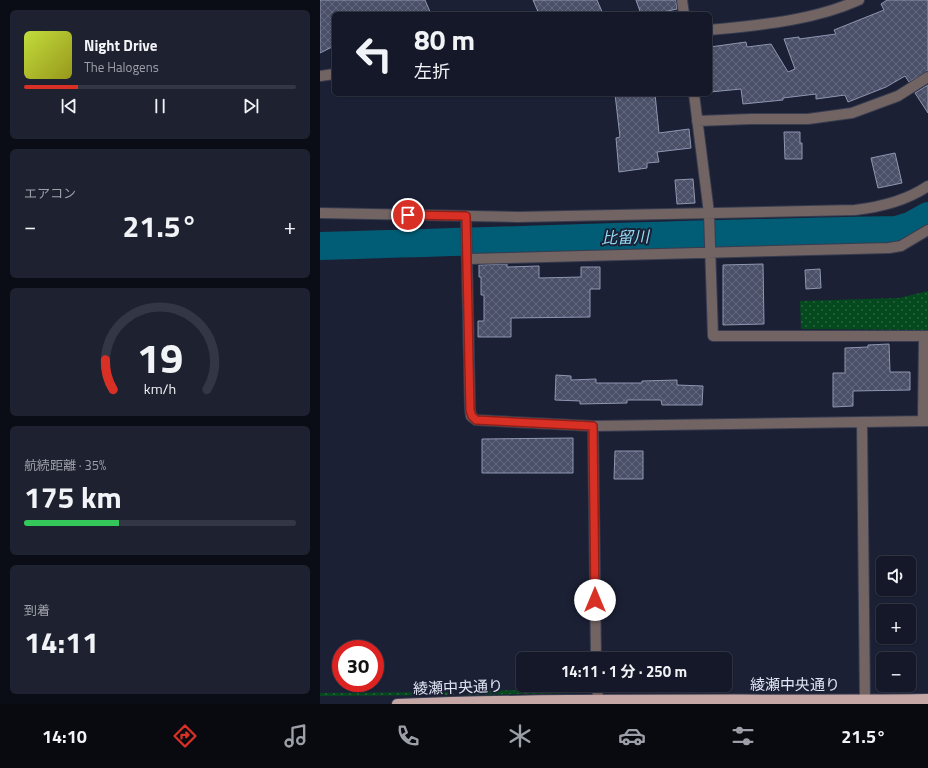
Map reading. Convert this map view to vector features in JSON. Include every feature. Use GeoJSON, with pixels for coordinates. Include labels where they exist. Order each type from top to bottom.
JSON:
{"type":"FeatureCollection","features":[{"type":"Feature","properties":{"kind":"main road","name":"綾瀬中央通り"},"geometry":{"type":"LineString","coordinates":[[397,704],[598,700],[865,702],[928,699]]}},
{"type":"Feature","properties":{"kind":"street"},"geometry":{"type":"LineString","coordinates":[[682,0],[684,12]]}},
{"type":"Feature","properties":{"kind":"street"},"geometry":{"type":"LineString","coordinates":[[712,30],[765,24],[818,14],[844,7],[859,0]]}},
{"type":"Feature","properties":{"kind":"street"},"geometry":{"type":"LineString","coordinates":[[320,76],[332,74]]}},
{"type":"Feature","properties":{"kind":"street"},"geometry":{"type":"LineString","coordinates":[[698,121],[808,119],[852,113],[898,96],[928,77]]}},
{"type":"Feature","properties":{"kind":"street"},"geometry":{"type":"LineString","coordinates":[[466,216],[470,410],[472,416],[476,420],[593,426],[926,421],[926,336],[713,336],[708,226],[709,213],[694,96]]}},
{"type":"Feature","properties":{"kind":"street"},"geometry":{"type":"LineString","coordinates":[[320,212],[524,217],[855,210],[880,207],[898,202],[928,186]]}},
{"type":"Feature","properties":{"kind":"street"},"geometry":{"type":"LineString","coordinates":[[467,254],[710,248],[889,248],[901,246],[928,230]]}},
{"type":"Feature","properties":{"kind":"street"},"geometry":{"type":"LineString","coordinates":[[862,422],[865,702]]}},
{"type":"Feature","properties":{"kind":"street"},"geometry":{"type":"LineString","coordinates":[[593,426],[596,652]]}},
{"type":"Feature","properties":{"kind":"street"},"geometry":{"type":"LineString","coordinates":[[597,692],[598,700]]}},
{"type":"Feature","properties":{"kind":"green space"},"geometry":{"type":"Polygon","coordinates":[[[928,291],[928,330],[801,329],[800,301],[899,298],[928,291]]]}},
{"type":"Feature","properties":{"kind":"green space"},"geometry":{"type":"Polygon","coordinates":[[[516,690],[516,692],[579,692],[468,695],[468,691],[516,690]]]}},
{"type":"Feature","properties":{"kind":"green space"},"geometry":{"type":"Polygon","coordinates":[[[453,692],[454,695],[320,696],[320,693],[453,692]]]}},
{"type":"Feature","properties":{"kind":"building"},"geometry":{"type":"Polygon","coordinates":[[[320,0],[425,0],[430,12],[332,12],[332,47],[320,53],[320,0]]]}},
{"type":"Feature","properties":{"kind":"building"},"geometry":{"type":"Polygon","coordinates":[[[533,0],[597,0],[602,12],[538,12],[533,0]]]}},
{"type":"Feature","properties":{"kind":"building"},"geometry":{"type":"Polygon","coordinates":[[[636,0],[676,0],[677,9],[663,12],[640,12],[636,0]]]}},
{"type":"Feature","properties":{"kind":"building"},"geometry":{"type":"Polygon","coordinates":[[[887,0],[928,0],[928,71],[909,82],[905,76],[886,87],[848,102],[845,95],[816,99],[816,94],[783,98],[783,100],[743,104],[741,89],[712,92],[712,47],[746,42],[747,47],[771,44],[788,72],[795,69],[784,39],[799,37],[799,39],[836,34],[834,30],[884,10],[881,4],[887,0]]]}},
{"type":"Feature","properties":{"kind":"building"},"geometry":{"type":"Polygon","coordinates":[[[928,85],[928,113],[915,93],[928,85]]]}},
{"type":"Feature","properties":{"kind":"building"},"geometry":{"type":"Polygon","coordinates":[[[615,96],[655,96],[659,133],[689,129],[691,148],[657,152],[659,162],[647,163],[647,168],[619,172],[616,138],[620,137],[615,96]]]}},
{"type":"Feature","properties":{"kind":"building"},"geometry":{"type":"Polygon","coordinates":[[[784,132],[800,132],[802,159],[785,159],[784,132]]]}},
{"type":"Feature","properties":{"kind":"building"},"geometry":{"type":"Polygon","coordinates":[[[895,153],[902,183],[878,188],[871,158],[895,153]]]}},
{"type":"Feature","properties":{"kind":"building"},"geometry":{"type":"Polygon","coordinates":[[[693,179],[695,203],[677,204],[675,180],[693,179]]]}},
{"type":"Feature","properties":{"kind":"building"},"geometry":{"type":"Polygon","coordinates":[[[507,264],[507,267],[539,266],[539,278],[581,277],[581,267],[600,267],[600,289],[590,289],[590,317],[511,318],[511,337],[478,337],[478,321],[484,321],[484,295],[481,295],[479,265],[507,264]]]}},
{"type":"Feature","properties":{"kind":"building"},"geometry":{"type":"Polygon","coordinates":[[[763,264],[764,324],[723,325],[723,265],[763,264]]]}},
{"type":"Feature","properties":{"kind":"building"},"geometry":{"type":"Polygon","coordinates":[[[820,269],[821,288],[806,289],[805,270],[820,269]]]}},
{"type":"Feature","properties":{"kind":"building"},"geometry":{"type":"Polygon","coordinates":[[[889,344],[890,372],[910,372],[910,390],[853,391],[853,406],[833,407],[833,373],[845,373],[845,348],[889,344]]]}},
{"type":"Feature","properties":{"kind":"building"},"geometry":{"type":"Polygon","coordinates":[[[556,375],[571,376],[571,380],[596,379],[596,383],[642,383],[642,381],[677,380],[677,385],[703,386],[702,405],[662,405],[661,400],[627,400],[627,403],[580,404],[580,401],[555,400],[556,375]]]}},
{"type":"Feature","properties":{"kind":"building"},"geometry":{"type":"Polygon","coordinates":[[[573,438],[573,473],[482,473],[482,439],[573,438]]]}},
{"type":"Feature","properties":{"kind":"building"},"geometry":{"type":"Polygon","coordinates":[[[615,451],[643,451],[643,479],[614,479],[615,451]]]}},
{"type":"Feature","properties":{"kind":"waterway","name":"比留川"},"geometry":{"type":"LineString","coordinates":[[320,246],[897,230],[910,226],[928,216]]}},
{"type":"Feature","properties":{"kind":"route"},"geometry":{"type":"LineString","coordinates":[[408,215],[466,216],[470,410],[472,416],[476,420],[593,426],[595,600]]}}]}
